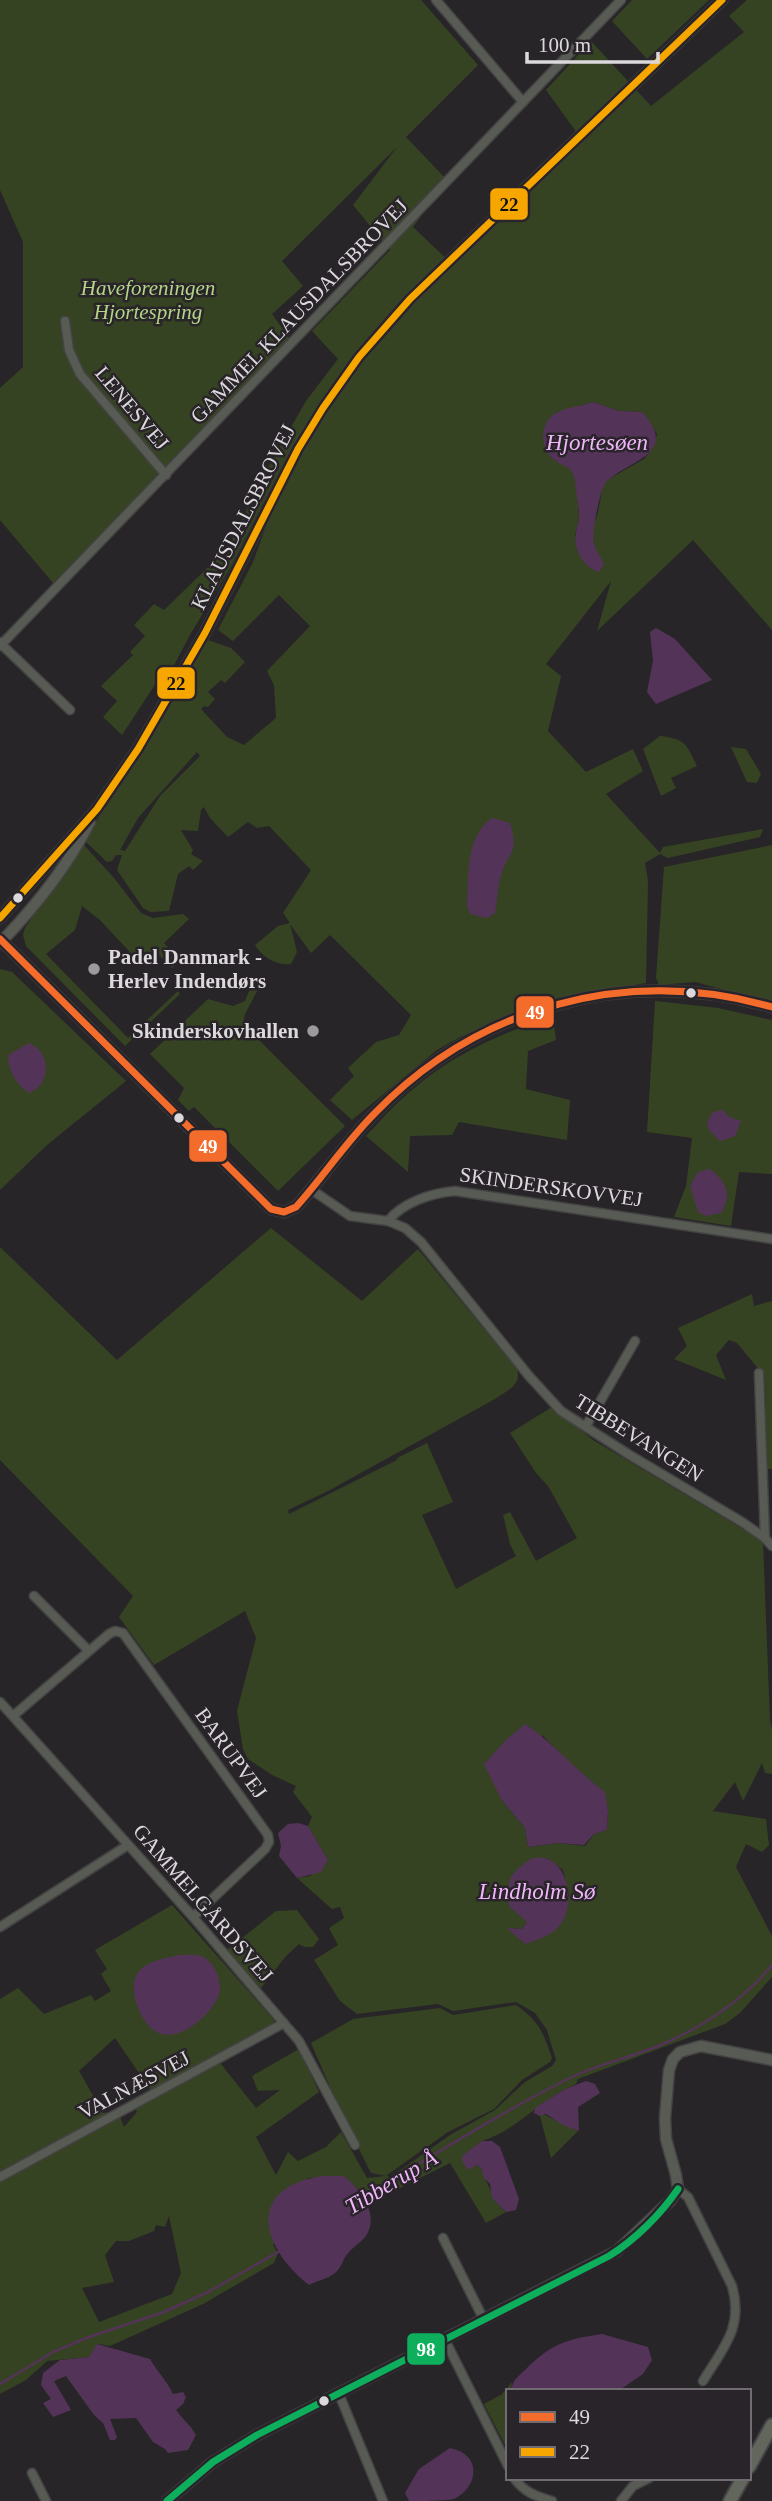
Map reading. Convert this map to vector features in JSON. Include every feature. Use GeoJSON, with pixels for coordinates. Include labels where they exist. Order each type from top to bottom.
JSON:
{"type":"FeatureCollection","features":[{"type":"Feature","properties":{"kind":"main road"},"geometry":{"type":"LineString","coordinates":[[751,2463],[772,2426]]}},
{"type":"Feature","properties":{"kind":"main road"},"geometry":{"type":"LineString","coordinates":[[730,2501],[742,2480]]}},
{"type":"Feature","properties":{"kind":"street"},"geometry":{"type":"LineString","coordinates":[[436,0],[523,102]]}},
{"type":"Feature","properties":{"kind":"street","name":"GAMMEL KLAUSDALSBROVEJ"},"geometry":{"type":"LineString","coordinates":[[0,645],[621,0]]}},
{"type":"Feature","properties":{"kind":"street","name":"KLAUSDALSBROVEJ"},"geometry":{"type":"LineString","coordinates":[[1,941],[49,886],[138,749],[205,633],[298,449],[359,357],[410,299],[722,0]]}},
{"type":"Feature","properties":{"kind":"street","name":"LENESVEJ"},"geometry":{"type":"LineString","coordinates":[[65,321],[69,349],[79,374],[166,475]]}},
{"type":"Feature","properties":{"kind":"street"},"geometry":{"type":"LineString","coordinates":[[0,645],[70,710]]}},
{"type":"Feature","properties":{"kind":"street","name":"KLAUSDALSBROVEJ"},"geometry":{"type":"LineString","coordinates":[[0,918],[97,809]]}},
{"type":"Feature","properties":{"kind":"street"},"geometry":{"type":"LineString","coordinates":[[1,941],[277,1212],[296,1208],[358,1131],[406,1084],[454,1049],[516,1018],[554,1003],[593,995],[652,990],[693,991],[737,997],[772,1007]]}},
{"type":"Feature","properties":{"kind":"street"},"geometry":{"type":"LineString","coordinates":[[312,1190],[350,1216],[388,1221]]}},
{"type":"Feature","properties":{"kind":"street","name":"SKINDERSKOVVEJ"},"geometry":{"type":"LineString","coordinates":[[388,1221],[393,1214],[422,1198],[438,1192],[455,1191],[772,1239]]}},
{"type":"Feature","properties":{"kind":"street","name":"TIBBEVANGEN"},"geometry":{"type":"LineString","coordinates":[[388,1221],[405,1228],[421,1242],[529,1377],[561,1411],[765,1538],[772,1546]]}},
{"type":"Feature","properties":{"kind":"street"},"geometry":{"type":"LineString","coordinates":[[586,1426],[635,1341]]}},
{"type":"Feature","properties":{"kind":"street"},"geometry":{"type":"LineString","coordinates":[[759,1373],[765,1538]]}},
{"type":"Feature","properties":{"kind":"street"},"geometry":{"type":"LineString","coordinates":[[34,1596],[88,1650]]}},
{"type":"Feature","properties":{"kind":"street","name":"BARUPVEJ"},"geometry":{"type":"LineString","coordinates":[[13,1716],[108,1634],[115,1631],[123,1633],[268,1835],[269,1842],[265,1849],[193,1917]]}},
{"type":"Feature","properties":{"kind":"street","name":"GAMMELGÅRDSVEJ"},"geometry":{"type":"LineString","coordinates":[[0,1702],[285,2023],[299,2041],[355,2145]]}},
{"type":"Feature","properties":{"kind":"street"},"geometry":{"type":"LineString","coordinates":[[0,1927],[128,1844]]}},
{"type":"Feature","properties":{"kind":"street","name":"VALNÆSVEJ"},"geometry":{"type":"LineString","coordinates":[[0,2177],[285,2023]]}},
{"type":"Feature","properties":{"kind":"street"},"geometry":{"type":"LineString","coordinates":[[167,2501],[234,2448],[617,2251],[670,2201],[678,2189],[666,2139],[665,2118],[669,2070],[673,2059],[680,2052],[701,2046],[772,2060]]}},
{"type":"Feature","properties":{"kind":"street"},"geometry":{"type":"LineString","coordinates":[[678,2189],[688,2197],[736,2299],[737,2313],[733,2332],[703,2381]]}},
{"type":"Feature","properties":{"kind":"street"},"geometry":{"type":"LineString","coordinates":[[443,2238],[484,2320]]}},
{"type":"Feature","properties":{"kind":"street"},"geometry":{"type":"LineString","coordinates":[[445,2340],[506,2462]]}},
{"type":"Feature","properties":{"kind":"street"},"geometry":{"type":"LineString","coordinates":[[339,2394],[383,2501]]}},
{"type":"Feature","properties":{"kind":"street"},"geometry":{"type":"LineString","coordinates":[[32,2473],[46,2501]]}},
{"type":"Feature","properties":{"kind":"street"},"geometry":{"type":"LineString","coordinates":[[516,2480],[534,2496],[552,2501]]}},
{"type":"Feature","properties":{"kind":"street"},"geometry":{"type":"LineString","coordinates":[[621,2501],[633,2486],[645,2480]]}},
{"type":"Feature","properties":{"kind":"green space","name":"Haveforeningen Hjortespring"},"geometry":{"type":"Polygon","coordinates":[[[0,0],[421,0],[478,65],[406,137],[447,180],[413,227],[453,265],[582,140],[546,90],[591,41],[651,106],[744,32],[729,16],[747,0],[772,0],[772,630],[693,540],[597,631],[611,581],[546,664],[561,676],[548,731],[586,772],[633,749],[643,771],[606,794],[660,853],[663,847],[763,829],[760,837],[668,858],[660,854],[645,863],[648,881],[646,983],[551,999],[460,1037],[437,1050],[352,1120],[330,1100],[354,1076],[348,1068],[376,1042],[399,1035],[411,1015],[330,935],[311,953],[290,924],[297,952],[291,964],[275,962],[258,949],[255,945],[278,926],[290,923],[283,913],[311,870],[269,826],[257,828],[248,822],[228,837],[210,818],[204,807],[201,810],[198,831],[181,830],[193,850],[191,854],[203,861],[193,870],[189,866],[178,874],[169,911],[150,912],[143,908],[117,870],[122,855],[116,855],[112,861],[107,862],[84,840],[148,743],[205,639],[231,648],[245,662],[225,683],[221,680],[208,692],[215,699],[208,707],[201,709],[227,737],[244,745],[276,718],[274,685],[267,671],[310,626],[279,595],[233,641],[218,630],[253,562],[286,472],[325,410],[341,372],[281,468],[230,568],[163,686],[158,680],[122,735],[103,717],[117,701],[101,686],[133,655],[130,652],[145,636],[134,625],[154,604],[164,610],[228,548],[262,478],[306,401],[338,359],[312,331],[390,250],[353,205],[397,147],[282,261],[303,286],[272,314],[290,339],[53,583],[0,520],[0,388],[23,367],[23,242],[0,190],[0,0]],[[593,402],[555,413],[569,466],[576,477],[579,518],[575,536],[594,545],[592,531],[603,485],[644,459],[653,448],[657,434],[642,412],[619,411],[593,402]],[[197,752],[138,818],[120,850],[125,851],[160,796],[200,756],[197,752]]]}},
{"type":"Feature","properties":{"kind":"green space"},"geometry":{"type":"Polygon","coordinates":[[[632,0],[709,0],[647,59],[612,21],[632,0]]]}},
{"type":"Feature","properties":{"kind":"green space"},"geometry":{"type":"Polygon","coordinates":[[[660,736],[684,744],[697,766],[671,778],[676,788],[661,796],[643,749],[660,736]]]}},
{"type":"Feature","properties":{"kind":"green space"},"geometry":{"type":"Polygon","coordinates":[[[731,747],[746,749],[761,774],[757,783],[747,782],[731,747]]]}},
{"type":"Feature","properties":{"kind":"green space"},"geometry":{"type":"Polygon","coordinates":[[[83,844],[141,913],[153,918],[183,914],[189,919],[164,943],[179,959],[179,963],[172,968],[155,951],[141,964],[100,920],[82,906],[75,930],[46,954],[128,1038],[178,991],[180,994],[125,1046],[26,946],[23,935],[25,928],[83,844]]]}},
{"type":"Feature","properties":{"kind":"green space"},"geometry":{"type":"Polygon","coordinates":[[[772,845],[772,1002],[695,982],[659,985],[656,978],[664,867],[772,845]]]}},
{"type":"Feature","properties":{"kind":"green space"},"geometry":{"type":"Polygon","coordinates":[[[0,969],[12,972],[126,1081],[47,1145],[0,1190],[0,969]]]}},
{"type":"Feature","properties":{"kind":"green space"},"geometry":{"type":"Polygon","coordinates":[[[252,984],[257,991],[243,1024],[345,1126],[278,1191],[194,1107],[189,1111],[178,1100],[184,1088],[150,1054],[208,999],[233,1006],[245,1001],[252,984]]]}},
{"type":"Feature","properties":{"kind":"green space"},"geometry":{"type":"Polygon","coordinates":[[[655,1001],[718,1008],[772,1020],[772,1174],[739,1172],[731,1226],[674,1217],[686,1186],[692,1138],[647,1132],[655,1001]]]}},
{"type":"Feature","properties":{"kind":"green space"},"geometry":{"type":"Polygon","coordinates":[[[553,1017],[556,1040],[528,1051],[526,1089],[570,1100],[567,1140],[459,1122],[452,1135],[410,1136],[408,1172],[366,1136],[407,1094],[445,1065],[497,1037],[553,1017]]]}},
{"type":"Feature","properties":{"kind":"green space"},"geometry":{"type":"Polygon","coordinates":[[[271,1228],[362,1301],[418,1249],[517,1369],[517,1379],[509,1390],[495,1399],[328,1491],[288,1510],[289,1514],[427,1443],[453,1502],[422,1515],[456,1589],[516,1556],[503,1515],[510,1512],[536,1561],[577,1538],[548,1486],[536,1473],[510,1433],[552,1407],[593,1440],[763,1541],[772,1774],[765,1773],[762,1763],[743,1801],[735,1782],[713,1811],[766,1819],[769,1845],[762,1852],[746,1844],[736,1867],[772,1936],[772,1977],[740,2013],[725,2024],[578,2079],[576,2084],[507,2129],[482,2141],[476,2165],[481,2168],[495,2198],[506,2212],[486,2223],[450,2163],[390,2193],[366,2199],[344,2176],[308,2178],[273,2245],[278,2253],[274,2263],[203,2304],[110,2346],[98,2344],[89,2357],[47,2361],[26,2380],[0,2394],[0,1999],[18,1988],[44,2014],[91,1995],[95,2001],[111,1991],[101,1974],[107,1969],[95,1950],[172,1905],[274,2020],[273,2026],[218,2059],[221,2064],[256,2108],[280,2090],[258,2091],[252,2076],[299,2049],[319,2092],[256,2137],[276,2175],[288,2152],[298,2161],[326,2147],[341,2132],[367,2178],[386,2176],[371,2173],[311,2043],[353,2019],[440,2008],[453,2015],[516,2005],[530,2016],[539,2028],[552,2058],[522,2080],[494,2109],[448,2132],[387,2175],[389,2178],[450,2135],[495,2110],[525,2082],[552,2066],[556,2060],[547,2030],[535,2013],[516,2002],[453,2011],[438,2004],[357,2014],[340,2001],[314,1960],[338,1945],[329,1928],[344,1918],[340,1907],[332,1909],[297,1878],[310,1876],[328,1860],[308,1826],[312,1817],[293,1792],[296,1786],[272,1775],[248,1759],[243,1749],[237,1711],[256,1638],[245,1611],[154,1665],[119,1617],[133,1596],[0,1460],[0,1247],[117,1360],[271,1228]],[[542,1735],[501,1799],[525,1828],[528,1847],[557,1843],[585,1846],[594,1834],[607,1830],[608,1811],[604,1792],[582,1775],[542,1735]],[[547,1858],[527,1922],[522,1929],[508,1928],[525,1944],[569,1896],[563,1870],[547,1858]],[[115,2038],[79,2071],[103,2113],[118,2111],[124,2127],[137,2112],[134,2106],[154,2095],[115,2038]],[[169,2216],[165,2227],[156,2225],[154,2231],[129,2241],[116,2241],[105,2255],[114,2282],[82,2288],[99,2322],[172,2294],[181,2273],[169,2216]]]}},
{"type":"Feature","properties":{"kind":"green space"},"geometry":{"type":"Polygon","coordinates":[[[752,1294],[754,1306],[772,1301],[772,1469],[767,1469],[765,1377],[737,1343],[729,1340],[716,1355],[726,1380],[674,1359],[687,1346],[678,1328],[752,1294]]]}},
{"type":"Feature","properties":{"kind":"green space"},"geometry":{"type":"Polygon","coordinates":[[[297,1910],[319,1939],[313,1947],[299,1944],[261,1988],[227,1950],[276,1911],[297,1910]]]}},
{"type":"Feature","properties":{"kind":"green space"},"geometry":{"type":"Polygon","coordinates":[[[543,2114],[578,2131],[551,2158],[540,2116],[543,2114]]]}},
{"type":"Feature","properties":{"kind":"green space"},"geometry":{"type":"Polygon","coordinates":[[[506,2389],[506,2447],[484,2404],[506,2389]]]}},
{"type":"Feature","properties":{"kind":"water","name":"Hjortesøen"},"geometry":{"type":"Polygon","coordinates":[[[593,402],[619,411],[642,412],[656,437],[648,454],[617,473],[604,485],[594,531],[594,544],[604,564],[599,572],[584,562],[576,545],[579,514],[573,474],[549,455],[543,438],[545,426],[551,416],[565,409],[593,402]]]}},
{"type":"Feature","properties":{"kind":"water"},"geometry":{"type":"Polygon","coordinates":[[[656,628],[675,639],[712,680],[656,704],[647,692],[653,661],[650,632],[656,628]]]}},
{"type":"Feature","properties":{"kind":"water"},"geometry":{"type":"Polygon","coordinates":[[[492,818],[510,823],[514,841],[501,875],[495,913],[487,918],[470,914],[467,906],[468,882],[473,846],[483,826],[492,818]]]}},
{"type":"Feature","properties":{"kind":"water"},"geometry":{"type":"Polygon","coordinates":[[[29,1043],[42,1053],[46,1068],[42,1083],[29,1093],[14,1077],[8,1055],[29,1043]]]}},
{"type":"Feature","properties":{"kind":"water"},"geometry":{"type":"Polygon","coordinates":[[[723,1110],[729,1117],[741,1121],[735,1136],[720,1141],[709,1130],[707,1122],[713,1112],[723,1110]]]}},
{"type":"Feature","properties":{"kind":"water"},"geometry":{"type":"Polygon","coordinates":[[[709,1169],[724,1183],[727,1194],[721,1213],[706,1216],[698,1212],[690,1186],[698,1172],[709,1169]]]}},
{"type":"Feature","properties":{"kind":"water"},"geometry":{"type":"Polygon","coordinates":[[[525,1724],[605,1792],[607,1830],[594,1834],[584,1845],[557,1843],[528,1847],[525,1828],[501,1799],[484,1764],[525,1724]]]}},
{"type":"Feature","properties":{"kind":"water"},"geometry":{"type":"Polygon","coordinates":[[[288,1824],[308,1826],[328,1860],[321,1872],[297,1878],[279,1856],[281,1846],[278,1833],[288,1824]]]}},
{"type":"Feature","properties":{"kind":"water","name":"Lindholm Sø"},"geometry":{"type":"Polygon","coordinates":[[[532,1858],[548,1859],[561,1870],[567,1887],[568,1906],[562,1922],[554,1931],[525,1944],[507,1928],[522,1929],[527,1922],[509,1906],[508,1889],[514,1873],[532,1858]]]}},
{"type":"Feature","properties":{"kind":"water"},"geometry":{"type":"Polygon","coordinates":[[[179,1955],[196,1955],[206,1959],[217,1974],[220,1992],[209,2011],[195,2024],[178,2033],[162,2034],[155,2031],[142,2017],[135,1997],[135,1978],[147,1965],[179,1955]]]}},
{"type":"Feature","properties":{"kind":"water"},"geometry":{"type":"Polygon","coordinates":[[[586,2081],[595,2084],[600,2093],[578,2107],[579,2131],[546,2114],[540,2116],[534,2113],[535,2108],[565,2089],[586,2081]]]}},
{"type":"Feature","properties":{"kind":"water"},"geometry":{"type":"Polygon","coordinates":[[[482,2141],[492,2141],[500,2147],[519,2199],[516,2210],[506,2212],[492,2198],[490,2184],[484,2178],[481,2168],[476,2165],[469,2170],[463,2164],[462,2156],[482,2141]]]}},
{"type":"Feature","properties":{"kind":"water"},"geometry":{"type":"Polygon","coordinates":[[[324,2176],[344,2176],[350,2181],[369,2208],[370,2224],[367,2235],[347,2254],[335,2273],[309,2285],[292,2270],[279,2253],[271,2236],[268,2220],[272,2205],[282,2192],[299,2182],[324,2176]]]}},
{"type":"Feature","properties":{"kind":"water"},"geometry":{"type":"Polygon","coordinates":[[[602,2334],[648,2347],[652,2360],[643,2374],[621,2389],[512,2389],[518,2376],[552,2348],[579,2338],[602,2334]]]}},
{"type":"Feature","properties":{"kind":"water"},"geometry":{"type":"Polygon","coordinates":[[[97,2344],[150,2359],[173,2394],[183,2392],[186,2397],[176,2410],[196,2435],[188,2450],[168,2453],[153,2442],[136,2418],[110,2419],[117,2437],[110,2440],[103,2423],[94,2415],[66,2376],[54,2381],[71,2410],[53,2417],[43,2403],[51,2399],[41,2385],[43,2373],[60,2360],[89,2357],[97,2344]]]}},
{"type":"Feature","properties":{"kind":"water"},"geometry":{"type":"Polygon","coordinates":[[[450,2448],[460,2451],[472,2464],[472,2479],[468,2487],[454,2499],[409,2501],[405,2493],[419,2469],[450,2448]]]}},
{"type":"Feature","properties":{"kind":"waterway","name":"Tibberup Å"},"geometry":{"type":"LineString","coordinates":[[364,2201],[375,2190],[545,2091],[581,2073],[653,2048],[695,2028],[737,2000],[772,1965]]}},
{"type":"Feature","properties":{"kind":"waterway","name":"Tibberup Å"},"geometry":{"type":"LineString","coordinates":[[0,2384],[53,2352],[164,2312],[208,2292],[280,2251]]}},
{"type":"Feature","properties":{"kind":"transit line","name":"22"},"geometry":{"type":"LineString","coordinates":[[0,918],[97,809],[138,749],[205,633],[298,449],[359,357],[410,299],[722,0]]}},
{"type":"Feature","properties":{"kind":"transit line","name":"49"},"geometry":{"type":"LineString","coordinates":[[0,939],[271,1209],[284,1212],[296,1207],[364,1124],[416,1076],[461,1045],[509,1021],[559,1004],[611,994],[664,991],[718,995],[772,1007]]}},
{"type":"Feature","properties":{"kind":"transit line","name":"98"},"geometry":{"type":"LineString","coordinates":[[167,2501],[213,2462],[257,2435],[609,2256],[647,2226],[678,2189]]}},
{"type":"Feature","properties":{"kind":"place","name":"Padel Danmark - Herlev Indendørs"},"geometry":{"type":"Point","coordinates":[94,969]}},
{"type":"Feature","properties":{"kind":"place","name":"Skinderskovhallen"},"geometry":{"type":"Point","coordinates":[313,1031]}}]}
